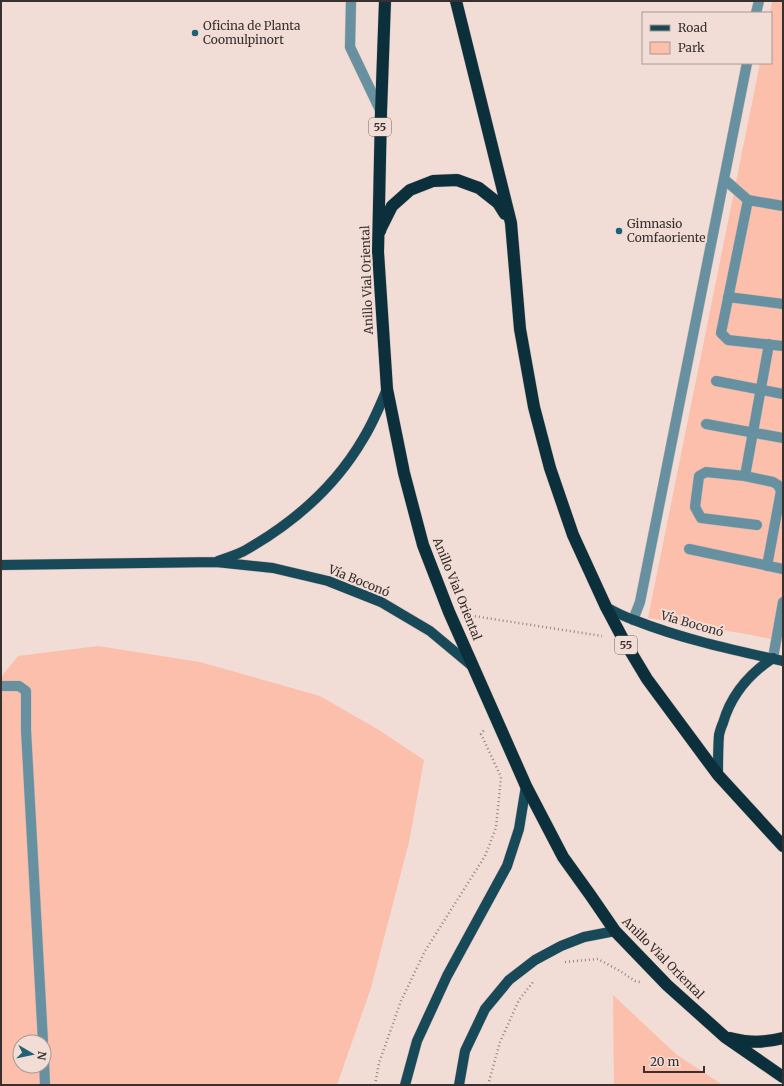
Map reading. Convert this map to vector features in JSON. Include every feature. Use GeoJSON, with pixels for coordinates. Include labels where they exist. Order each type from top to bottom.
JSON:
{"type":"FeatureCollection","features":[{"type":"Feature","properties":{"kind":"highway","name":"Anillo Vial Oriental"},"geometry":{"type":"LineString","coordinates":[[385,1],[378,252],[387,389],[404,473],[423,545],[449,612],[526,786],[563,856],[615,931],[667,985],[725,1037],[783,1077]]}},
{"type":"Feature","properties":{"kind":"highway","name":"55"},"geometry":{"type":"LineString","coordinates":[[456,1],[511,224],[520,329],[534,407],[550,468],[573,535],[606,607],[647,679],[718,775],[783,846]]}},
{"type":"Feature","properties":{"kind":"highway"},"geometry":{"type":"LineString","coordinates":[[378,252],[381,228],[392,206],[410,190],[432,181],[457,180],[479,188],[498,203],[511,224]]}},
{"type":"Feature","properties":{"kind":"highway"},"geometry":{"type":"LineString","coordinates":[[725,1037],[745,1042],[766,1042],[783,1038]]}},
{"type":"Feature","properties":{"kind":"main road","name":"Vía Boconó"},"geometry":{"type":"LineString","coordinates":[[216,562],[242,551],[266,538],[289,522],[325,489],[347,463],[363,440],[387,389]]}},
{"type":"Feature","properties":{"kind":"main road","name":"Vía Boconó"},"geometry":{"type":"LineString","coordinates":[[1,565],[216,562],[273,568],[328,581],[381,602],[430,631],[473,667]]}},
{"type":"Feature","properties":{"kind":"main road","name":"Vía Boconó"},"geometry":{"type":"LineString","coordinates":[[606,607],[633,620],[700,641],[778,660]]}},
{"type":"Feature","properties":{"kind":"main road"},"geometry":{"type":"LineString","coordinates":[[718,775],[719,734],[726,711],[738,690],[758,669],[778,660]]}},
{"type":"Feature","properties":{"kind":"main road"},"geometry":{"type":"LineString","coordinates":[[405,1085],[417,1040],[447,976],[507,866],[519,829],[526,786]]}},
{"type":"Feature","properties":{"kind":"main road"},"geometry":{"type":"LineString","coordinates":[[459,1085],[465,1052],[485,1009],[509,980],[535,960],[561,946],[584,937],[615,931]]}},
{"type":"Feature","properties":{"kind":"lane"},"geometry":{"type":"LineString","coordinates":[[350,1],[350,47],[381,112]]}},
{"type":"Feature","properties":{"kind":"lane"},"geometry":{"type":"LineString","coordinates":[[756,12],[759,1]]}},
{"type":"Feature","properties":{"kind":"lane"},"geometry":{"type":"LineString","coordinates":[[633,620],[640,602],[747,64]]}},
{"type":"Feature","properties":{"kind":"lane"},"geometry":{"type":"LineString","coordinates":[[724,179],[748,200],[783,206]]}},
{"type":"Feature","properties":{"kind":"lane"},"geometry":{"type":"LineString","coordinates":[[748,200],[721,333],[728,340],[783,346]]}},
{"type":"Feature","properties":{"kind":"lane"},"geometry":{"type":"LineString","coordinates":[[728,297],[783,304]]}},
{"type":"Feature","properties":{"kind":"lane"},"geometry":{"type":"LineString","coordinates":[[745,476],[769,344]]}},
{"type":"Feature","properties":{"kind":"lane"},"geometry":{"type":"LineString","coordinates":[[716,381],[783,394]]}},
{"type":"Feature","properties":{"kind":"lane"},"geometry":{"type":"LineString","coordinates":[[706,424],[783,438]]}},
{"type":"Feature","properties":{"kind":"lane"},"geometry":{"type":"LineString","coordinates":[[757,525],[701,518],[695,507],[699,476],[706,472],[745,476],[773,482],[778,486],[781,491],[767,566]]}},
{"type":"Feature","properties":{"kind":"lane"},"geometry":{"type":"LineString","coordinates":[[688,549],[783,569]]}},
{"type":"Feature","properties":{"kind":"lane"},"geometry":{"type":"LineString","coordinates":[[778,660],[783,602]]}},
{"type":"Feature","properties":{"kind":"lane"},"geometry":{"type":"LineString","coordinates":[[1,686],[19,686],[26,691],[26,730],[43,1034]]}},
{"type":"Feature","properties":{"kind":"lane"},"geometry":{"type":"LineString","coordinates":[[45,1074],[45,1085]]}},
{"type":"Feature","properties":{"kind":"path"},"geometry":{"type":"LineString","coordinates":[[449,612],[623,639]]}},
{"type":"Feature","properties":{"kind":"path"},"geometry":{"type":"LineString","coordinates":[[375,1085],[379,1063],[401,1001],[425,951],[486,856],[496,828],[501,777],[481,734],[495,714]]}},
{"type":"Feature","properties":{"kind":"path"},"geometry":{"type":"LineString","coordinates":[[558,965],[566,962],[598,959],[635,981],[667,985]]}},
{"type":"Feature","properties":{"kind":"path"},"geometry":{"type":"LineString","coordinates":[[488,1085],[500,1042],[519,1000],[538,976]]}},
{"type":"Feature","properties":{"kind":"green space"},"geometry":{"type":"Polygon","coordinates":[[[772,1],[783,1],[783,642],[752,635],[648,618],[760,64],[772,64],[772,12],[770,12],[772,1]]]}},
{"type":"Feature","properties":{"kind":"green space"},"geometry":{"type":"Polygon","coordinates":[[[98,646],[200,662],[320,696],[379,730],[424,760],[409,842],[371,988],[337,1085],[1,1085],[1,677],[18,656],[98,646]]]}},
{"type":"Feature","properties":{"kind":"green space"},"geometry":{"type":"Polygon","coordinates":[[[613,995],[677,1055],[723,1085],[614,1085],[613,995]]]}},
{"type":"Feature","properties":{"kind":"place","name":"Oficina de Planta Coomulpinort"},"geometry":{"type":"Point","coordinates":[195,33]}},
{"type":"Feature","properties":{"kind":"place","name":"Gimnasio Comfaoriente"},"geometry":{"type":"Point","coordinates":[619,231]}}]}
